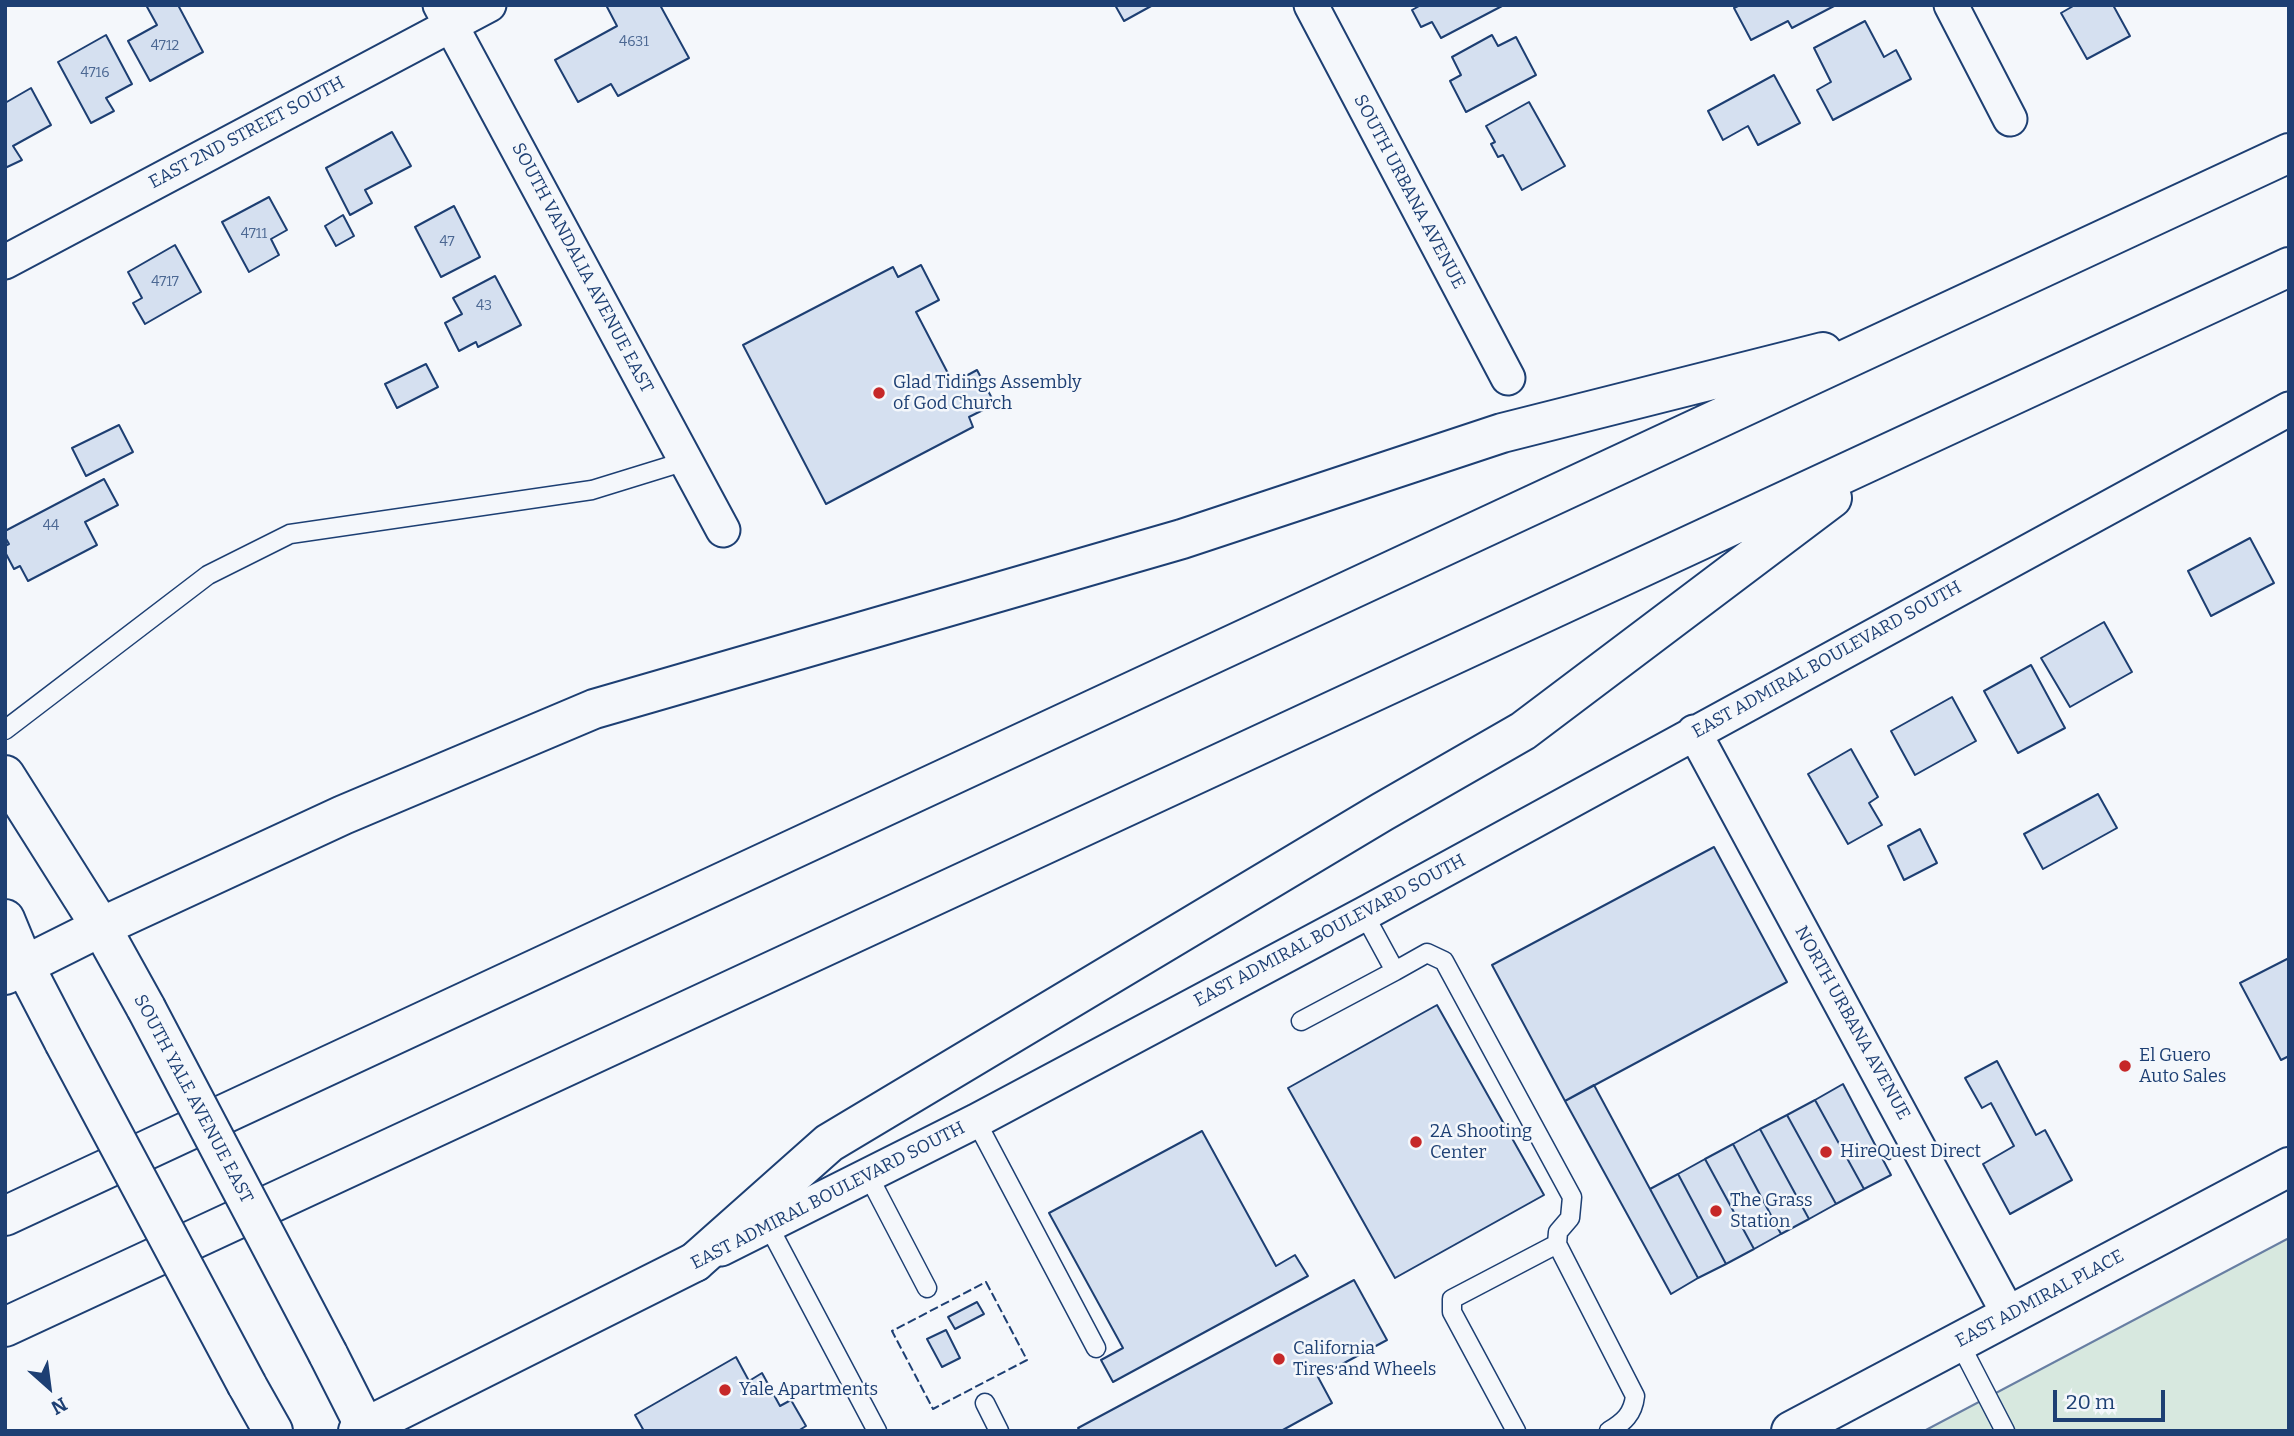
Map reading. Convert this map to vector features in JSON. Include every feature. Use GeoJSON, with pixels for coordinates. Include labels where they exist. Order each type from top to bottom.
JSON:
{"type":"FeatureCollection","features":[{"type":"Feature","properties":{"kind":"main road"},"geometry":{"type":"LineString","coordinates":[[5,1216],[2289,153]]}},
{"type":"Feature","properties":{"kind":"main road"},"geometry":{"type":"LineString","coordinates":[[5,1327],[2289,267]]}},
{"type":"Feature","properties":{"kind":"main road"},"geometry":{"type":"LineString","coordinates":[[15,970],[343,814],[594,709],[1182,539],[1502,433],[1913,329]]}},
{"type":"Feature","properties":{"kind":"main road"},"geometry":{"type":"LineString","coordinates":[[695,1262],[829,1143],[1522,731],[1893,453]]}},
{"type":"Feature","properties":{"kind":"main road","name":"SOUTH YALE AVENUE EAST"},"geometry":{"type":"LineString","coordinates":[[5,775],[102,927],[328,1354],[363,1430]]}},
{"type":"Feature","properties":{"kind":"main road"},"geometry":{"type":"LineString","coordinates":[[5,919],[15,970],[64,1042],[273,1431]]}},
{"type":"Feature","properties":{"kind":"main road","name":"EAST ADMIRAL PLACE"},"geometry":{"type":"LineString","coordinates":[[1791,1431],[2289,1167]]}},
{"type":"Feature","properties":{"kind":"main road","name":"EAST ADMIRAL BOULEVARD SOUTH"},"geometry":{"type":"LineString","coordinates":[[363,1430],[695,1262]]}},
{"type":"Feature","properties":{"kind":"street","name":"EAST 2ND STREET SOUTH"},"geometry":{"type":"LineString","coordinates":[[5,262],[446,15],[488,5]]}},
{"type":"Feature","properties":{"kind":"street","name":"SOUTH URBANA AVENUE"},"geometry":{"type":"LineString","coordinates":[[1311,5],[1508,378]]}},
{"type":"Feature","properties":{"kind":"street"},"geometry":{"type":"LineString","coordinates":[[1951,5],[2010,119]]}},
{"type":"Feature","properties":{"kind":"street","name":"SOUTH VANDALIA AVENUE EAST"},"geometry":{"type":"LineString","coordinates":[[446,15],[723,530]]}},
{"type":"Feature","properties":{"kind":"street","name":"EAST ADMIRAL BOULEVARD SOUTH"},"geometry":{"type":"LineString","coordinates":[[695,1262],[976,1121],[1364,914],[2289,409]]}},
{"type":"Feature","properties":{"kind":"street","name":"NORTH URBANA AVENUE"},"geometry":{"type":"LineString","coordinates":[[1694,732],[2009,1315]]}},
{"type":"Feature","properties":{"kind":"lane"},"geometry":{"type":"LineString","coordinates":[[5,730],[208,575],[290,534],[592,490],[686,461]]}},
{"type":"Feature","properties":{"kind":"lane"},"geometry":{"type":"LineString","coordinates":[[1364,914],[1395,971]]}},
{"type":"Feature","properties":{"kind":"lane"},"geometry":{"type":"LineString","coordinates":[[1301,1021],[1427,953],[1444,961],[1572,1197],[1570,1218],[1558,1232],[1557,1244],[1635,1396],[1633,1409],[1619,1425],[1609,1431]]}},
{"type":"Feature","properties":{"kind":"lane"},"geometry":{"type":"LineString","coordinates":[[976,1121],[1096,1348]]}},
{"type":"Feature","properties":{"kind":"lane"},"geometry":{"type":"LineString","coordinates":[[868,1175],[927,1288]]}},
{"type":"Feature","properties":{"kind":"lane"},"geometry":{"type":"LineString","coordinates":[[768,1225],[877,1431]]}},
{"type":"Feature","properties":{"kind":"lane"},"geometry":{"type":"LineString","coordinates":[[1516,1431],[1452,1312],[1451,1300],[1557,1244]]}},
{"type":"Feature","properties":{"kind":"lane"},"geometry":{"type":"LineString","coordinates":[[1959,1342],[2005,1431]]}},
{"type":"Feature","properties":{"kind":"lane"},"geometry":{"type":"LineString","coordinates":[[985,1403],[999,1431]]}},
{"type":"Feature","properties":{"kind":"shaded area"},"geometry":{"type":"Polygon","coordinates":[[[2289,1238],[2289,1431],[1924,1431],[2289,1238]]]}},
{"type":"Feature","properties":{"kind":"building"},"geometry":{"type":"Polygon","coordinates":[[[146,5],[178,5],[203,52],[150,81],[128,41],[157,25],[146,5]]]}},
{"type":"Feature","properties":{"kind":"building"},"geometry":{"type":"Polygon","coordinates":[[[606,5],[660,5],[689,58],[618,96],[611,84],[578,102],[555,60],[617,26],[606,5]]]}},
{"type":"Feature","properties":{"kind":"building"},"geometry":{"type":"Polygon","coordinates":[[[1115,5],[1153,5],[1124,21],[1115,5]]]}},
{"type":"Feature","properties":{"kind":"building"},"geometry":{"type":"Polygon","coordinates":[[[1421,5],[1502,6],[1441,38],[1432,22],[1421,27],[1412,10],[1421,5]]]}},
{"type":"Feature","properties":{"kind":"building"},"geometry":{"type":"Polygon","coordinates":[[[1740,5],[1836,5],[1792,28],[1788,21],[1751,40],[1734,8],[1740,5]]]}},
{"type":"Feature","properties":{"kind":"building"},"geometry":{"type":"Polygon","coordinates":[[[2075,5],[2113,5],[2130,36],[2087,59],[2061,13],[2075,5]]]}},
{"type":"Feature","properties":{"kind":"building"},"geometry":{"type":"Polygon","coordinates":[[[1865,21],[1884,57],[1896,50],[1911,79],[1833,120],[1817,90],[1831,82],[1814,48],[1865,21]]]}},
{"type":"Feature","properties":{"kind":"building"},"geometry":{"type":"Polygon","coordinates":[[[106,35],[132,84],[106,98],[114,111],[91,123],[58,62],[106,35]]]}},
{"type":"Feature","properties":{"kind":"building"},"geometry":{"type":"Polygon","coordinates":[[[1492,35],[1498,46],[1516,37],[1536,75],[1466,112],[1450,81],[1461,75],[1452,57],[1492,35]]]}},
{"type":"Feature","properties":{"kind":"building"},"geometry":{"type":"Polygon","coordinates":[[[1774,75],[1800,123],[1758,145],[1748,126],[1723,140],[1708,111],[1774,75]]]}},
{"type":"Feature","properties":{"kind":"building"},"geometry":{"type":"Polygon","coordinates":[[[31,88],[51,125],[13,146],[22,160],[5,168],[5,103],[31,88]]]}},
{"type":"Feature","properties":{"kind":"building"},"geometry":{"type":"Polygon","coordinates":[[[1529,102],[1565,166],[1522,190],[1503,155],[1498,157],[1491,144],[1495,142],[1486,126],[1529,102]]]}},
{"type":"Feature","properties":{"kind":"building"},"geometry":{"type":"Polygon","coordinates":[[[392,132],[411,166],[365,190],[372,203],[350,215],[326,168],[392,132]]]}},
{"type":"Feature","properties":{"kind":"building"},"geometry":{"type":"Polygon","coordinates":[[[269,197],[287,230],[271,239],[279,255],[249,272],[222,222],[269,197]]]}},
{"type":"Feature","properties":{"kind":"building"},"geometry":{"type":"Polygon","coordinates":[[[454,206],[480,257],[441,277],[415,227],[454,206]]]}},
{"type":"Feature","properties":{"kind":"building"},"geometry":{"type":"Polygon","coordinates":[[[343,215],[354,236],[336,246],[325,226],[343,215]]]}},
{"type":"Feature","properties":{"kind":"building"},"geometry":{"type":"Polygon","coordinates":[[[175,245],[201,292],[145,324],[133,303],[142,298],[128,272],[175,245]]]}},
{"type":"Feature","properties":{"kind":"building","name":"Glad Tidings Assembly of God Church"},"geometry":{"type":"Polygon","coordinates":[[[921,265],[939,300],[916,312],[953,383],[977,370],[995,404],[969,417],[973,427],[826,504],[743,345],[893,267],[898,277],[921,265]]]}},
{"type":"Feature","properties":{"kind":"building"},"geometry":{"type":"Polygon","coordinates":[[[495,276],[521,325],[478,347],[476,342],[459,351],[445,323],[462,314],[453,298],[495,276]]]}},
{"type":"Feature","properties":{"kind":"building"},"geometry":{"type":"Polygon","coordinates":[[[426,364],[438,387],[397,408],[385,384],[426,364]]]}},
{"type":"Feature","properties":{"kind":"building"},"geometry":{"type":"Polygon","coordinates":[[[119,425],[133,452],[86,476],[72,448],[119,425]]]}},
{"type":"Feature","properties":{"kind":"building"},"geometry":{"type":"Polygon","coordinates":[[[104,479],[118,505],[85,522],[97,545],[28,581],[20,566],[14,569],[5,552],[5,546],[9,544],[5,531],[104,479]]]}},
{"type":"Feature","properties":{"kind":"building"},"geometry":{"type":"Polygon","coordinates":[[[2250,538],[2274,583],[2211,616],[2188,571],[2250,538]]]}},
{"type":"Feature","properties":{"kind":"building"},"geometry":{"type":"Polygon","coordinates":[[[2104,622],[2132,672],[2070,707],[2041,658],[2104,622]]]}},
{"type":"Feature","properties":{"kind":"building"},"geometry":{"type":"Polygon","coordinates":[[[2031,665],[2065,728],[2018,753],[1984,691],[2031,665]]]}},
{"type":"Feature","properties":{"kind":"building"},"geometry":{"type":"Polygon","coordinates":[[[1952,697],[1976,741],[1915,775],[1891,731],[1952,697]]]}},
{"type":"Feature","properties":{"kind":"building"},"geometry":{"type":"Polygon","coordinates":[[[1851,749],[1878,797],[1869,803],[1882,825],[1848,844],[1808,774],[1851,749]]]}},
{"type":"Feature","properties":{"kind":"building"},"geometry":{"type":"Polygon","coordinates":[[[2098,794],[2117,828],[2043,869],[2024,834],[2098,794]]]}},
{"type":"Feature","properties":{"kind":"building"},"geometry":{"type":"Polygon","coordinates":[[[1920,829],[1937,863],[1904,880],[1888,846],[1920,829]]]}},
{"type":"Feature","properties":{"kind":"building"},"geometry":{"type":"Polygon","coordinates":[[[1714,847],[1787,982],[1565,1101],[1492,965],[1714,847]]]}},
{"type":"Feature","properties":{"kind":"building"},"geometry":{"type":"Polygon","coordinates":[[[2289,958],[2289,1056],[2281,1060],[2240,983],[2289,958]]]}},
{"type":"Feature","properties":{"kind":"building","name":"2A Shooting Center"},"geometry":{"type":"Polygon","coordinates":[[[1437,1005],[1544,1195],[1395,1278],[1288,1088],[1437,1005]]]}},
{"type":"Feature","properties":{"kind":"building"},"geometry":{"type":"Polygon","coordinates":[[[1997,1061],[2036,1135],[2045,1130],[2072,1180],[2010,1214],[1983,1164],[2014,1146],[1991,1103],[1982,1108],[1965,1078],[1997,1061]]]}},
{"type":"Feature","properties":{"kind":"building"},"geometry":{"type":"Polygon","coordinates":[[[1843,1084],[1891,1175],[1864,1189],[1815,1100],[1843,1084]]]}},
{"type":"Feature","properties":{"kind":"building"},"geometry":{"type":"Polygon","coordinates":[[[1594,1085],[1698,1278],[1671,1294],[1565,1101],[1594,1085]]]}},
{"type":"Feature","properties":{"kind":"building","name":"HireQuest Direct"},"geometry":{"type":"Polygon","coordinates":[[[1815,1100],[1864,1189],[1836,1204],[1787,1115],[1815,1100]]]}},
{"type":"Feature","properties":{"kind":"building"},"geometry":{"type":"Polygon","coordinates":[[[1787,1115],[1836,1204],[1809,1219],[1760,1129],[1787,1115]]]}},
{"type":"Feature","properties":{"kind":"building"},"geometry":{"type":"Polygon","coordinates":[[[1760,1129],[1809,1219],[1781,1234],[1733,1144],[1760,1129]]]}},
{"type":"Feature","properties":{"kind":"building"},"geometry":{"type":"Polygon","coordinates":[[[1202,1131],[1276,1266],[1295,1255],[1308,1276],[1113,1382],[1101,1360],[1123,1348],[1049,1213],[1202,1131]]]}},
{"type":"Feature","properties":{"kind":"building"},"geometry":{"type":"Polygon","coordinates":[[[1733,1144],[1781,1234],[1754,1249],[1705,1159],[1733,1144]]]}},
{"type":"Feature","properties":{"kind":"building","name":"The Grass Station"},"geometry":{"type":"Polygon","coordinates":[[[1705,1159],[1754,1249],[1726,1264],[1678,1174],[1705,1159]]]}},
{"type":"Feature","properties":{"kind":"building"},"geometry":{"type":"Polygon","coordinates":[[[1678,1174],[1726,1264],[1698,1278],[1650,1189],[1678,1174]]]}},
{"type":"Feature","properties":{"kind":"building","name":"California Tires and Wheels"},"geometry":{"type":"Polygon","coordinates":[[[1354,1280],[1387,1340],[1318,1377],[1332,1403],[1281,1431],[1080,1431],[1078,1428],[1354,1280]]]}},
{"type":"Feature","properties":{"kind":"building"},"geometry":{"type":"Polygon","coordinates":[[[977,1302],[984,1314],[955,1329],[948,1317],[977,1302]]]}},
{"type":"Feature","properties":{"kind":"building"},"geometry":{"type":"Polygon","coordinates":[[[946,1330],[960,1358],[942,1367],[927,1339],[946,1330]]]}},
{"type":"Feature","properties":{"kind":"building","name":"Yale Apartments"},"geometry":{"type":"Polygon","coordinates":[[[736,1357],[749,1381],[762,1373],[780,1406],[791,1400],[806,1426],[798,1431],[644,1431],[635,1415],[736,1357]]]}},
{"type":"Feature","properties":{"kind":"fence"},"geometry":{"type":"LineString","coordinates":[[986,1282],[1027,1360],[933,1409],[892,1331],[986,1282]]}},
{"type":"Feature","properties":{"kind":"place","name":"Glad Tidings Assembly of God Church"},"geometry":{"type":"Point","coordinates":[879,393]}},
{"type":"Feature","properties":{"kind":"place","name":"El Guero Auto Sales"},"geometry":{"type":"Point","coordinates":[2125,1066]}},
{"type":"Feature","properties":{"kind":"place","name":"2A Shooting Center"},"geometry":{"type":"Point","coordinates":[1416,1142]}},
{"type":"Feature","properties":{"kind":"place","name":"HireQuest Direct"},"geometry":{"type":"Point","coordinates":[1826,1152]}},
{"type":"Feature","properties":{"kind":"place","name":"The Grass Station"},"geometry":{"type":"Point","coordinates":[1716,1211]}},
{"type":"Feature","properties":{"kind":"place","name":"California Tires and Wheels"},"geometry":{"type":"Point","coordinates":[1279,1359]}},
{"type":"Feature","properties":{"kind":"place","name":"Yale Apartments"},"geometry":{"type":"Point","coordinates":[725,1390]}}]}
